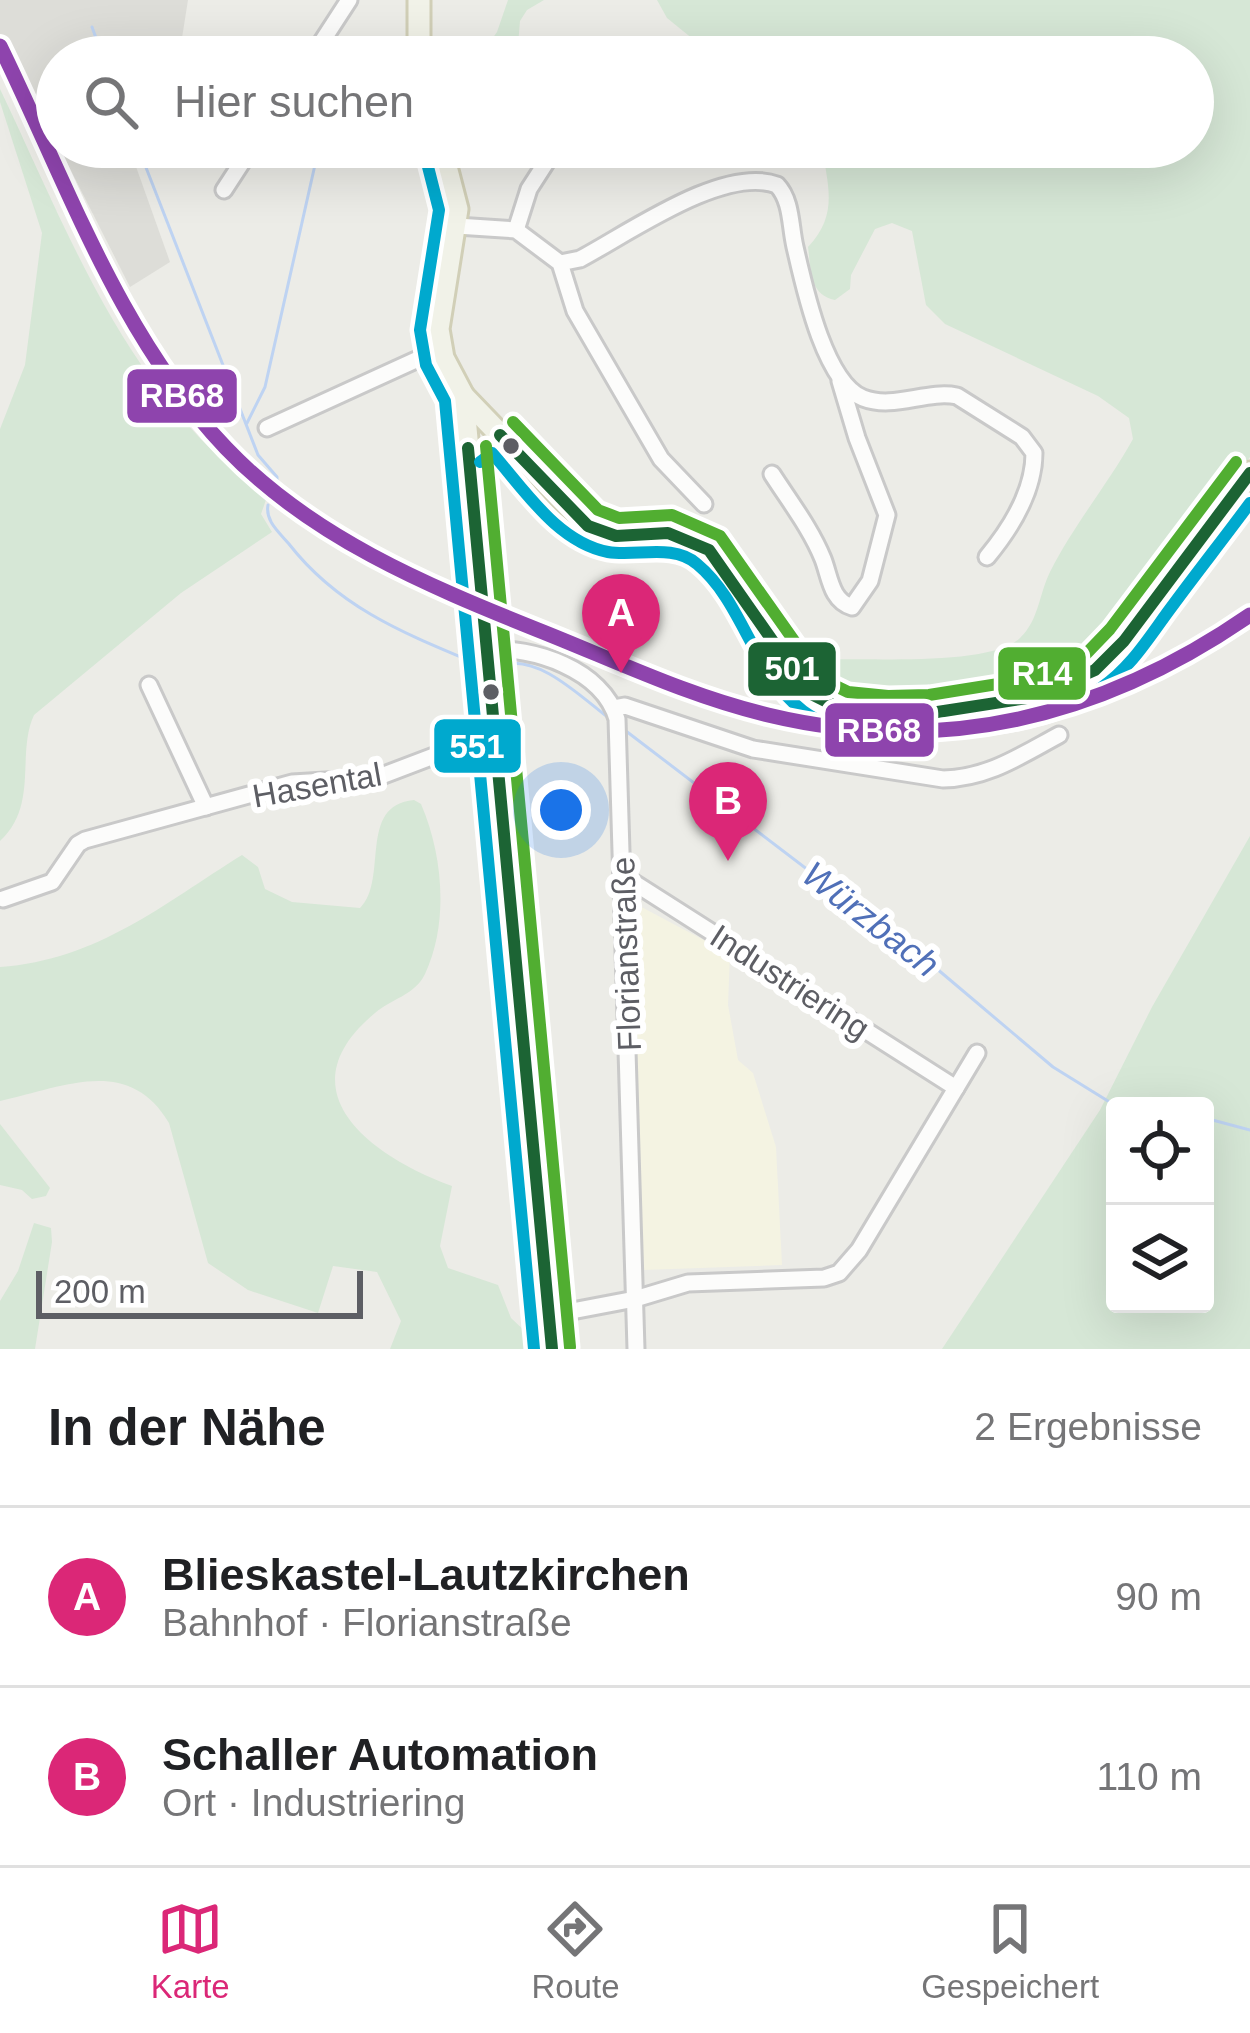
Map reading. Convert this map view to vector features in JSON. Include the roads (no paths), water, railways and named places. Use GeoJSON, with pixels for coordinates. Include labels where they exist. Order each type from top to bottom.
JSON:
{"type":"FeatureCollection","features":[{"type":"Feature","properties":{"kind":"main road"},"geometry":{"type":"LineString","coordinates":[[416,2],[418,36]]}},
{"type":"Feature","properties":{"kind":"main road"},"geometry":{"type":"LineString","coordinates":[[448,168],[457,226],[439,310],[440,349],[463,396],[588,526],[616,536],[668,533],[709,550],[809,693],[843,710],[931,713],[1034,697],[1095,670],[1124,641],[1250,473]]}},
{"type":"Feature","properties":{"kind":"main road"},"geometry":{"type":"LineString","coordinates":[[463,396],[552,1349]]}},
{"type":"Feature","properties":{"kind":"main road"},"geometry":{"type":"LineString","coordinates":[[468,448],[483,435],[500,435]]}},
{"type":"Feature","properties":{"kind":"street"},"geometry":{"type":"LineString","coordinates":[[326,36],[349,0]]}},
{"type":"Feature","properties":{"kind":"street"},"geometry":{"type":"LineString","coordinates":[[224,190],[239,168]]}},
{"type":"Feature","properties":{"kind":"street"},"geometry":{"type":"LineString","coordinates":[[516,230],[529,189],[542,168]]}},
{"type":"Feature","properties":{"kind":"street"},"geometry":{"type":"LineString","coordinates":[[560,263],[580,259],[717,185],[754,180],[777,184],[787,201],[805,287],[886,514],[870,581],[852,607],[840,603],[818,547],[772,474]]}},
{"type":"Feature","properties":{"kind":"street"},"geometry":{"type":"LineString","coordinates":[[457,226],[516,230],[560,263],[575,311],[649,438],[668,469],[704,503]]}},
{"type":"Feature","properties":{"kind":"street"},"geometry":{"type":"LineString","coordinates":[[267,428],[440,349]]}},
{"type":"Feature","properties":{"kind":"street"},"geometry":{"type":"LineString","coordinates":[[840,381],[858,396],[882,403],[946,394],[967,400],[1022,437],[1034,453],[1031,475],[1016,517],[987,557]]}},
{"type":"Feature","properties":{"kind":"street"},"geometry":{"type":"LineString","coordinates":[[486,650],[513,650],[566,667],[593,682],[617,719],[625,706],[786,756],[967,779],[1059,735]]}},
{"type":"Feature","properties":{"kind":"street","name":"Hasental"},"geometry":{"type":"LineString","coordinates":[[149,685],[206,807]]}},
{"type":"Feature","properties":{"kind":"street","name":"Florianstraße"},"geometry":{"type":"LineString","coordinates":[[617,719],[636,1349]]}},
{"type":"Feature","properties":{"kind":"street","name":"Hasental"},"geometry":{"type":"LineString","coordinates":[[3,899],[52,882],[78,844],[86,840],[292,783],[376,778],[440,754],[497,742]]}},
{"type":"Feature","properties":{"kind":"street","name":"Industriering"},"geometry":{"type":"LineString","coordinates":[[625,877],[956,1088]]}},
{"type":"Feature","properties":{"kind":"street"},"geometry":{"type":"LineString","coordinates":[[551,1315],[688,1283],[824,1279],[839,1273],[859,1250],[977,1053]]}},
{"type":"Feature","properties":{"kind":"waterway","name":"Würzbach"},"geometry":{"type":"LineString","coordinates":[[92,27],[95,36]]}},
{"type":"Feature","properties":{"kind":"waterway","name":"Würzbach"},"geometry":{"type":"LineString","coordinates":[[146,168],[258,455],[277,477],[277,486]]}},
{"type":"Feature","properties":{"kind":"waterway"},"geometry":{"type":"LineString","coordinates":[[247,423],[265,387],[314,168]]}},
{"type":"Feature","properties":{"kind":"waterway","name":"Würzbach"},"geometry":{"type":"LineString","coordinates":[[268,505],[274,526],[329,585],[397,629],[475,663]]}},
{"type":"Feature","properties":{"kind":"waterway","name":"Würzbach"},"geometry":{"type":"LineString","coordinates":[[503,665],[517,663],[546,672],[610,719]]}},
{"type":"Feature","properties":{"kind":"waterway","name":"Würzbach"},"geometry":{"type":"LineString","coordinates":[[622,728],[930,963],[1053,1067],[1106,1100]]}},
{"type":"Feature","properties":{"kind":"waterway","name":"Würzbach"},"geometry":{"type":"LineString","coordinates":[[1214,1120],[1250,1130]]}},
{"type":"Feature","properties":{"kind":"place","name":"Blieskastel-Lautzkirchen"},"geometry":{"type":"Point","coordinates":[621,673]}},
{"type":"Feature","properties":{"kind":"place","name":"Schaller Automation"},"geometry":{"type":"Point","coordinates":[728,861]}}]}
